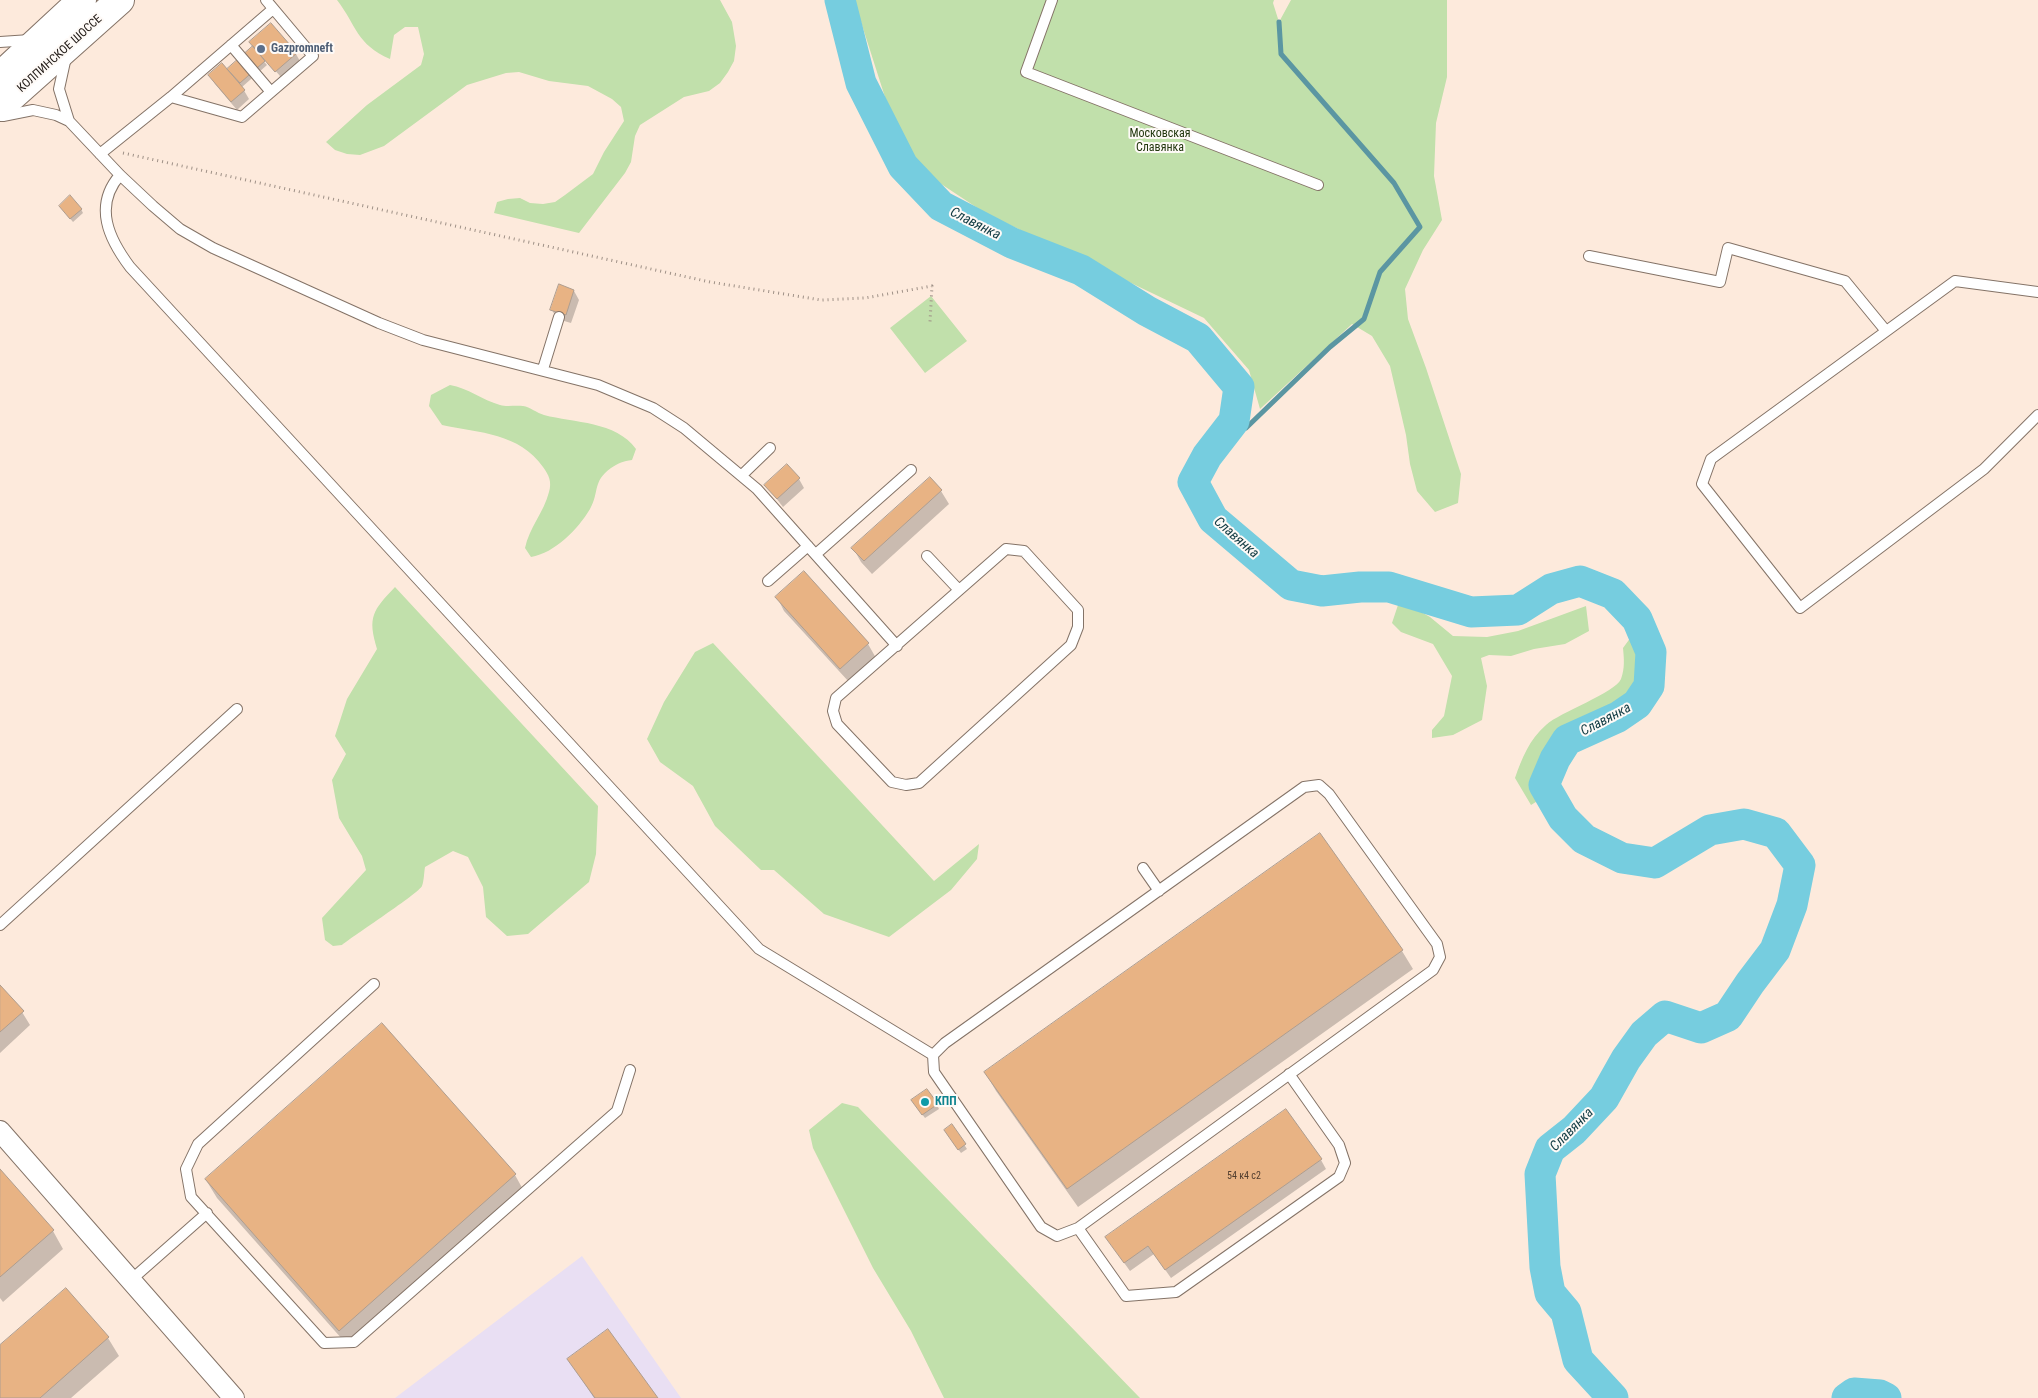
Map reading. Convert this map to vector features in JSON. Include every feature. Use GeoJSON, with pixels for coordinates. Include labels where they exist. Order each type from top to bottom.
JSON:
{"type":"FeatureCollection","features":[{"type":"Feature","properties":{"kind":"main road","name":"КОЛПИНСКОЕ ШОССЕ"},"geometry":{"type":"LineString","coordinates":[[0,76],[82,0]]}},
{"type":"Feature","properties":{"kind":"main road","name":"КОЛПИНСКОЕ ШОССЕ"},"geometry":{"type":"LineString","coordinates":[[0,107],[120,0]]}},
{"type":"Feature","properties":{"kind":"street"},"geometry":{"type":"LineString","coordinates":[[0,1131],[234,1398]]}},
{"type":"Feature","properties":{"kind":"lane"},"geometry":{"type":"LineString","coordinates":[[171,97],[242,117],[313,56],[266,0]]}},
{"type":"Feature","properties":{"kind":"lane"},"geometry":{"type":"LineString","coordinates":[[1052,0],[1026,72],[1318,185]]}},
{"type":"Feature","properties":{"kind":"lane"},"geometry":{"type":"LineString","coordinates":[[100,154],[171,97],[273,9]]}},
{"type":"Feature","properties":{"kind":"lane"},"geometry":{"type":"LineString","coordinates":[[0,42],[39,40]]}},
{"type":"Feature","properties":{"kind":"lane"},"geometry":{"type":"LineString","coordinates":[[69,121],[59,89],[70,45]]}},
{"type":"Feature","properties":{"kind":"lane"},"geometry":{"type":"LineString","coordinates":[[231,45],[271,92]]}},
{"type":"Feature","properties":{"kind":"lane"},"geometry":{"type":"LineString","coordinates":[[0,117],[33,110],[56,115],[69,121],[120,176],[180,229],[213,248],[379,323],[423,340],[543,369],[598,385],[652,408],[684,428],[757,489],[897,646]]}},
{"type":"Feature","properties":{"kind":"lane"},"geometry":{"type":"LineString","coordinates":[[120,176],[110,186],[106,208],[107,225],[115,246],[130,267],[759,949],[933,1055]]}},
{"type":"Feature","properties":{"kind":"lane"},"geometry":{"type":"LineString","coordinates":[[1589,256],[1720,282],[1728,248],[1845,282],[1886,331]]}},
{"type":"Feature","properties":{"kind":"lane"},"geometry":{"type":"LineString","coordinates":[[2038,292],[1955,281],[1711,459],[1702,484],[1800,608],[1984,469],[2038,415]]}},
{"type":"Feature","properties":{"kind":"lane"},"geometry":{"type":"LineString","coordinates":[[543,369],[559,317]]}},
{"type":"Feature","properties":{"kind":"lane"},"geometry":{"type":"LineString","coordinates":[[742,475],[770,448]]}},
{"type":"Feature","properties":{"kind":"lane"},"geometry":{"type":"LineString","coordinates":[[816,554],[911,470]]}},
{"type":"Feature","properties":{"kind":"lane"},"geometry":{"type":"LineString","coordinates":[[768,582],[808,546]]}},
{"type":"Feature","properties":{"kind":"lane"},"geometry":{"type":"LineString","coordinates":[[1006,549],[1024,551],[1078,610],[1078,627],[1070,645],[919,783],[906,785],[892,782],[837,724],[833,711],[836,698],[959,590],[1006,549]]}},
{"type":"Feature","properties":{"kind":"lane"},"geometry":{"type":"LineString","coordinates":[[927,556],[959,590]]}},
{"type":"Feature","properties":{"kind":"lane"},"geometry":{"type":"LineString","coordinates":[[0,925],[237,709]]}},
{"type":"Feature","properties":{"kind":"lane"},"geometry":{"type":"LineString","coordinates":[[1319,785],[1329,794],[1437,944],[1440,957],[1433,970],[1078,1228],[1057,1236],[1041,1227],[934,1072],[933,1055],[945,1043],[1159,891],[1304,787],[1319,785]]}},
{"type":"Feature","properties":{"kind":"lane"},"geometry":{"type":"LineString","coordinates":[[1143,868],[1159,891]]}},
{"type":"Feature","properties":{"kind":"lane"},"geometry":{"type":"LineString","coordinates":[[374,984],[198,1144],[186,1170],[191,1197],[324,1343],[354,1342],[617,1111],[630,1070]]}},
{"type":"Feature","properties":{"kind":"lane"},"geometry":{"type":"LineString","coordinates":[[1078,1228],[1126,1296],[1176,1292],[1339,1177],[1345,1163],[1339,1145],[1288,1074]]}},
{"type":"Feature","properties":{"kind":"lane"},"geometry":{"type":"LineString","coordinates":[[130,1280],[207,1213]]}},
{"type":"Feature","properties":{"kind":"path"},"geometry":{"type":"LineString","coordinates":[[100,154],[122,153],[710,282],[821,300],[865,298],[932,286],[930,322]]}},
{"type":"Feature","properties":{"kind":"shaded area"},"geometry":{"type":"Polygon","coordinates":[[[582,1256],[681,1398],[395,1398],[582,1256]]]}},
{"type":"Feature","properties":{"kind":"green space"},"geometry":{"type":"Polygon","coordinates":[[[337,0],[720,0],[732,22],[736,46],[734,61],[720,83],[709,91],[684,97],[640,125],[635,136],[631,162],[625,173],[579,233],[494,213],[497,202],[520,198],[530,203],[543,204],[555,202],[593,174],[604,152],[624,121],[621,107],[612,99],[588,86],[549,81],[519,72],[506,73],[467,85],[384,146],[360,155],[347,154],[335,150],[326,142],[367,105],[421,65],[424,54],[418,27],[405,27],[394,35],[390,59],[379,53],[370,47],[358,34],[337,0]]]}},
{"type":"Feature","properties":{"kind":"green space","name":"Московская Славянка"},"geometry":{"type":"Polygon","coordinates":[[[854,0],[1274,0],[1273,3],[1279,22],[1291,0],[1447,0],[1447,77],[1436,123],[1434,176],[1442,220],[1423,250],[1405,289],[1408,319],[1461,474],[1458,503],[1435,512],[1417,491],[1390,366],[1372,336],[1352,324],[1260,409],[1249,370],[1204,318],[985,213],[923,172],[892,119],[854,0]]]}},
{"type":"Feature","properties":{"kind":"green space"},"geometry":{"type":"Polygon","coordinates":[[[931,296],[967,341],[925,373],[890,328],[931,296]]]}},
{"type":"Feature","properties":{"kind":"green space"},"geometry":{"type":"Polygon","coordinates":[[[450,385],[500,405],[523,406],[544,415],[606,428],[628,440],[636,449],[632,460],[616,465],[605,473],[599,482],[590,509],[565,539],[549,551],[531,557],[525,548],[547,499],[550,485],[548,476],[533,456],[511,441],[498,436],[442,425],[429,406],[431,395],[450,385]]]}},
{"type":"Feature","properties":{"kind":"green space"},"geometry":{"type":"Polygon","coordinates":[[[395,587],[598,806],[596,854],[589,882],[528,934],[507,936],[486,917],[483,887],[468,857],[453,851],[425,867],[423,884],[418,890],[342,945],[333,946],[325,940],[322,918],[366,870],[362,856],[339,818],[332,780],[346,754],[335,736],[347,699],[377,649],[372,629],[374,615],[377,608],[395,587]]]}},
{"type":"Feature","properties":{"kind":"green space"},"geometry":{"type":"Polygon","coordinates":[[[1398,605],[1412,607],[1430,617],[1453,636],[1487,637],[1518,631],[1586,606],[1589,631],[1565,644],[1534,649],[1511,656],[1489,655],[1481,658],[1487,686],[1482,720],[1453,735],[1432,738],[1432,730],[1444,716],[1452,676],[1433,644],[1401,632],[1392,623],[1398,605]]]}},
{"type":"Feature","properties":{"kind":"green space"},"geometry":{"type":"Polygon","coordinates":[[[1631,637],[1643,651],[1641,683],[1619,709],[1580,723],[1551,748],[1537,780],[1544,797],[1531,805],[1515,778],[1523,756],[1546,725],[1617,684],[1621,679],[1623,671],[1623,648],[1631,637]]]}},
{"type":"Feature","properties":{"kind":"green space"},"geometry":{"type":"Polygon","coordinates":[[[713,643],[934,881],[979,844],[977,859],[951,890],[889,937],[824,914],[774,870],[761,870],[715,826],[693,786],[660,762],[647,739],[664,702],[695,652],[713,643]]]}},
{"type":"Feature","properties":{"kind":"green space"},"geometry":{"type":"Polygon","coordinates":[[[842,1103],[858,1107],[1140,1398],[944,1398],[911,1331],[873,1268],[813,1148],[809,1130],[842,1103]]]}},
{"type":"Feature","properties":{"kind":"building"},"geometry":{"type":"Polygon","coordinates":[[[271,23],[297,53],[275,72],[249,42],[271,23]]]}},
{"type":"Feature","properties":{"kind":"building"},"geometry":{"type":"Polygon","coordinates":[[[253,46],[265,61],[240,83],[227,69],[253,46]]]}},
{"type":"Feature","properties":{"kind":"building"},"geometry":{"type":"Polygon","coordinates":[[[222,63],[245,90],[231,102],[208,75],[222,63]]]}},
{"type":"Feature","properties":{"kind":"building"},"geometry":{"type":"Polygon","coordinates":[[[70,195],[82,209],[70,219],[59,206],[70,195]]]}},
{"type":"Feature","properties":{"kind":"building"},"geometry":{"type":"Polygon","coordinates":[[[559,284],[574,290],[566,315],[550,310],[559,284]]]}},
{"type":"Feature","properties":{"kind":"building"},"geometry":{"type":"Polygon","coordinates":[[[787,464],[800,478],[777,499],[764,485],[787,464]]]}},
{"type":"Feature","properties":{"kind":"building"},"geometry":{"type":"Polygon","coordinates":[[[930,477],[942,490],[864,561],[851,548],[930,477]]]}},
{"type":"Feature","properties":{"kind":"building"},"geometry":{"type":"Polygon","coordinates":[[[804,571],[869,643],[840,669],[775,597],[804,571]]]}},
{"type":"Feature","properties":{"kind":"building"},"geometry":{"type":"Polygon","coordinates":[[[1320,833],[1403,950],[1067,1189],[984,1072],[1320,833]]]}},
{"type":"Feature","properties":{"kind":"building"},"geometry":{"type":"Polygon","coordinates":[[[0,985],[24,1011],[0,1032],[0,985]]]}},
{"type":"Feature","properties":{"kind":"building"},"geometry":{"type":"Polygon","coordinates":[[[382,1023],[516,1174],[339,1331],[205,1179],[382,1023]]]}},
{"type":"Feature","properties":{"kind":"building","name":"КПП"},"geometry":{"type":"Polygon","coordinates":[[[927,1089],[938,1104],[922,1115],[911,1100],[927,1089]]]}},
{"type":"Feature","properties":{"kind":"building"},"geometry":{"type":"Polygon","coordinates":[[[1286,1109],[1322,1159],[1165,1270],[1148,1246],[1124,1263],[1105,1237],[1286,1109]]]}},
{"type":"Feature","properties":{"kind":"building"},"geometry":{"type":"Polygon","coordinates":[[[952,1124],[966,1144],[958,1150],[944,1130],[952,1124]]]}},
{"type":"Feature","properties":{"kind":"building"},"geometry":{"type":"Polygon","coordinates":[[[0,1169],[54,1230],[0,1277],[0,1169]]]}},
{"type":"Feature","properties":{"kind":"building"},"geometry":{"type":"Polygon","coordinates":[[[66,1288],[109,1337],[40,1398],[0,1398],[0,1345],[66,1288]]]}},
{"type":"Feature","properties":{"kind":"building"},"geometry":{"type":"Polygon","coordinates":[[[608,1329],[658,1398],[595,1398],[567,1359],[608,1329]]]}},
{"type":"Feature","properties":{"kind":"waterway","name":"Славянка"},"geometry":{"type":"LineString","coordinates":[[840,0],[861,83],[903,166],[941,206],[1012,243],[1081,270],[1147,311],[1198,338],[1239,387],[1234,421],[1207,456],[1193,482],[1213,519],[1291,585],[1322,591],[1360,587],[1389,587],[1471,612],[1518,610],[1551,589],[1580,581],[1613,594],[1637,619],[1651,652],[1649,686],[1637,704],[1618,717],[1567,740],[1555,759],[1544,785],[1563,818],[1584,839],[1622,858],[1655,863],[1710,830],[1744,824],[1776,833],[1800,865],[1792,905],[1775,950],[1728,1016],[1701,1028],[1665,1016],[1644,1034],[1626,1059],[1604,1098],[1574,1130],[1550,1149],[1540,1174],[1545,1267],[1550,1293],[1566,1312],[1578,1360],[1613,1398]]}},
{"type":"Feature","properties":{"kind":"waterway"},"geometry":{"type":"LineString","coordinates":[[1227,431],[1246,428],[1330,347],[1364,319],[1380,272],[1420,227],[1394,183],[1281,54],[1279,22]]}},
{"type":"Feature","properties":{"kind":"waterway","name":"Славянка"},"geometry":{"type":"LineString","coordinates":[[1847,1398],[1854,1393],[1880,1395],[1886,1398]]}},
{"type":"Feature","properties":{"kind":"place","name":"Gazpromneft"},"geometry":{"type":"Point","coordinates":[261,49]}},
{"type":"Feature","properties":{"kind":"place","name":"КПП"},"geometry":{"type":"Point","coordinates":[925,1102]}}]}
